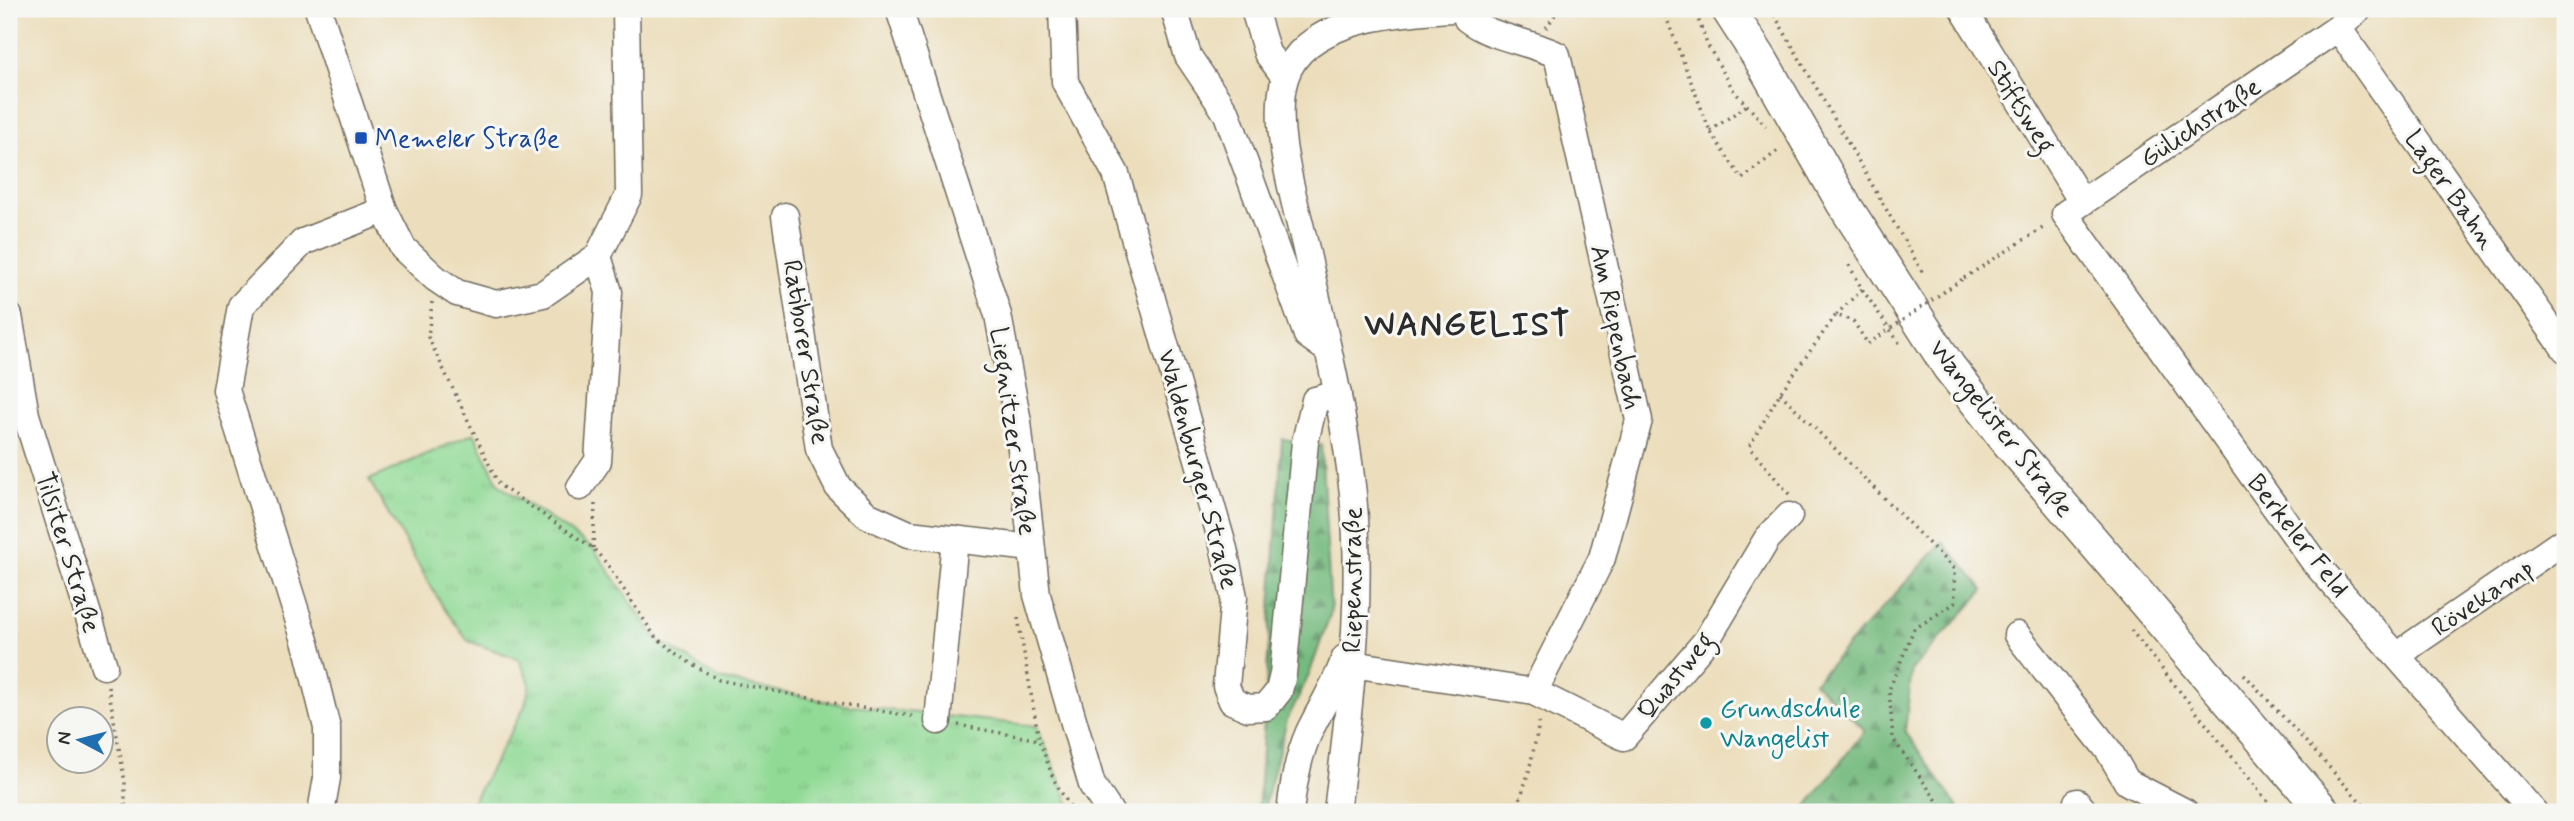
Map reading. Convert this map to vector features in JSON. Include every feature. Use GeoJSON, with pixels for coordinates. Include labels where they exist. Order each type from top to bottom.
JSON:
{"type":"FeatureCollection","features":[{"type":"Feature","properties":{"kind":"main road","name":"Wangelister Straße"},"geometry":{"type":"LineString","coordinates":[[1728,9],[1761,60],[1843,203],[1949,367],[2009,443],[2324,812]]}},
{"type":"Feature","properties":{"kind":"street"},"geometry":{"type":"LineString","coordinates":[[318,9],[384,210],[403,248],[435,278],[457,293],[496,304],[543,294],[598,256],[629,195],[626,9]]}},
{"type":"Feature","properties":{"kind":"street","name":"Liegnitzer Straße"},"geometry":{"type":"LineString","coordinates":[[899,9],[998,315],[1018,422],[1037,595],[1092,785],[1110,812]]}},
{"type":"Feature","properties":{"kind":"street","name":"Waldenburger Straße"},"geometry":{"type":"LineString","coordinates":[[1062,9],[1065,82],[1116,174],[1224,549],[1234,597],[1226,685],[1232,701],[1248,708],[1266,707],[1279,691],[1286,653],[1305,442],[1315,400],[1338,394]]}},
{"type":"Feature","properties":{"kind":"street"},"geometry":{"type":"LineString","coordinates":[[1174,9],[1188,56],[1227,114],[1307,335],[1328,350]]}},
{"type":"Feature","properties":{"kind":"street"},"geometry":{"type":"LineString","coordinates":[[1254,9],[1267,53],[1285,77],[1305,44],[1353,22],[1402,12],[1451,9]]}},
{"type":"Feature","properties":{"kind":"street","name":"Am Riepenbach"},"geometry":{"type":"LineString","coordinates":[[1467,9],[1467,19],[1479,29],[1536,45],[1558,55],[1639,420],[1602,558],[1539,694]]}},
{"type":"Feature","properties":{"kind":"street","name":"Stiftsweg"},"geometry":{"type":"LineString","coordinates":[[1963,9],[2074,208]]}},
{"type":"Feature","properties":{"kind":"street","name":"Gülichstraße"},"geometry":{"type":"LineString","coordinates":[[2074,208],[2348,15]]}},
{"type":"Feature","properties":{"kind":"street","name":"Lager Bahn"},"geometry":{"type":"LineString","coordinates":[[2348,15],[2565,349]]}},
{"type":"Feature","properties":{"kind":"street","name":"Riepenstraße"},"geometry":{"type":"LineString","coordinates":[[1285,77],[1279,116],[1338,394],[1350,470],[1357,547],[1353,664],[1337,812]]}},
{"type":"Feature","properties":{"kind":"street","name":"Berkeler Feld"},"geometry":{"type":"LineString","coordinates":[[2074,208],[2085,241],[2315,563],[2534,812]]}},
{"type":"Feature","properties":{"kind":"street"},"geometry":{"type":"LineString","coordinates":[[321,812],[327,778],[327,728],[307,647],[226,390],[241,306],[303,242],[384,210]]}},
{"type":"Feature","properties":{"kind":"street","name":"Ratiborer Straße"},"geometry":{"type":"LineString","coordinates":[[785,216],[819,449],[838,486],[867,515],[909,534],[1031,548]]}},
{"type":"Feature","properties":{"kind":"street"},"geometry":{"type":"LineString","coordinates":[[580,487],[598,461],[609,292],[598,256]]}},
{"type":"Feature","properties":{"kind":"street","name":"Tilsiter Straße"},"geometry":{"type":"LineString","coordinates":[[9,316],[26,415],[104,666]]}},
{"type":"Feature","properties":{"kind":"street","name":"Quastweg"},"geometry":{"type":"LineString","coordinates":[[1353,664],[1539,694],[1624,737],[1706,641],[1767,538],[1789,516]]}},
{"type":"Feature","properties":{"kind":"street"},"geometry":{"type":"LineString","coordinates":[[937,721],[955,539]]}},
{"type":"Feature","properties":{"kind":"street","name":"Rövekamp"},"geometry":{"type":"LineString","coordinates":[[2399,656],[2565,540]]}},
{"type":"Feature","properties":{"kind":"street"},"geometry":{"type":"LineString","coordinates":[[1291,800],[1308,735],[1339,676],[1354,630]]}},
{"type":"Feature","properties":{"kind":"street"},"geometry":{"type":"LineString","coordinates":[[2017,635],[2109,751],[2127,782],[2185,812]]}},
{"type":"Feature","properties":{"kind":"street"},"geometry":{"type":"LineString","coordinates":[[1291,800],[1303,774],[1315,767],[1331,766],[1341,777]]}},
{"type":"Feature","properties":{"kind":"path"},"geometry":{"type":"LineString","coordinates":[[1663,9],[1710,131],[1742,179],[1780,149],[1775,141]]}},
{"type":"Feature","properties":{"kind":"path"},"geometry":{"type":"LineString","coordinates":[[1691,9],[1697,16],[1707,44],[1734,90],[1769,132]]}},
{"type":"Feature","properties":{"kind":"path"},"geometry":{"type":"LineString","coordinates":[[1771,9],[1930,285]]}},
{"type":"Feature","properties":{"kind":"path"},"geometry":{"type":"LineString","coordinates":[[1710,131],[1747,105]]}},
{"type":"Feature","properties":{"kind":"path"},"geometry":{"type":"LineString","coordinates":[[1836,315],[1853,321],[1868,344],[1964,278],[2074,208]]}},
{"type":"Feature","properties":{"kind":"path"},"geometry":{"type":"LineString","coordinates":[[1789,516],[1790,494],[1749,447],[1780,393],[1836,315],[1862,289],[1847,262]]}},
{"type":"Feature","properties":{"kind":"path"},"geometry":{"type":"LineString","coordinates":[[435,278],[428,337],[499,485],[593,548],[607,564],[656,638],[719,680],[1039,740]]}},
{"type":"Feature","properties":{"kind":"path"},"geometry":{"type":"LineString","coordinates":[[1780,393],[1954,569],[1955,603],[1914,629],[1889,690],[1893,739],[1945,812]]}},
{"type":"Feature","properties":{"kind":"path"},"geometry":{"type":"LineString","coordinates":[[580,487],[596,505],[593,548]]}},
{"type":"Feature","properties":{"kind":"path"},"geometry":{"type":"LineString","coordinates":[[1017,611],[1039,740],[1054,780],[1073,812]]}},
{"type":"Feature","properties":{"kind":"path"},"geometry":{"type":"LineString","coordinates":[[104,666],[125,782],[125,812]]}},
{"type":"Feature","properties":{"kind":"path"},"geometry":{"type":"LineString","coordinates":[[2241,671],[2370,812]]}},
{"type":"Feature","properties":{"kind":"path"},"geometry":{"type":"LineString","coordinates":[[1516,812],[1530,771],[1539,694]]}},
{"type":"Feature","properties":{"kind":"green space"},"geometry":{"type":"Polygon","coordinates":[[[474,433],[499,485],[593,548],[656,638],[719,679],[844,705],[1037,726],[1073,812],[467,812],[525,706],[530,683],[519,659],[468,641],[443,607],[369,480],[474,433]]]}},
{"type":"Feature","properties":{"kind":"green space"},"geometry":{"type":"Polygon","coordinates":[[[1282,439],[1321,445],[1331,612],[1309,675],[1287,720],[1263,812],[1258,812],[1282,439]]]}},
{"type":"Feature","properties":{"kind":"green space"},"geometry":{"type":"Polygon","coordinates":[[[1943,542],[1984,590],[1912,669],[1905,731],[1961,812],[1804,810],[1865,730],[1814,682],[1943,542]]]}},
{"type":"Feature","properties":{"kind":"place","name":"Memeler Straße"},"geometry":{"type":"Point","coordinates":[361,138]}},
{"type":"Feature","properties":{"kind":"place","name":"Grundschule Wangelist"},"geometry":{"type":"Point","coordinates":[1706,723]}},
{"type":"Feature","properties":{"kind":"district","name":"WANGELIST"},"geometry":{"type":"Point","coordinates":[1468,323]}}]}
